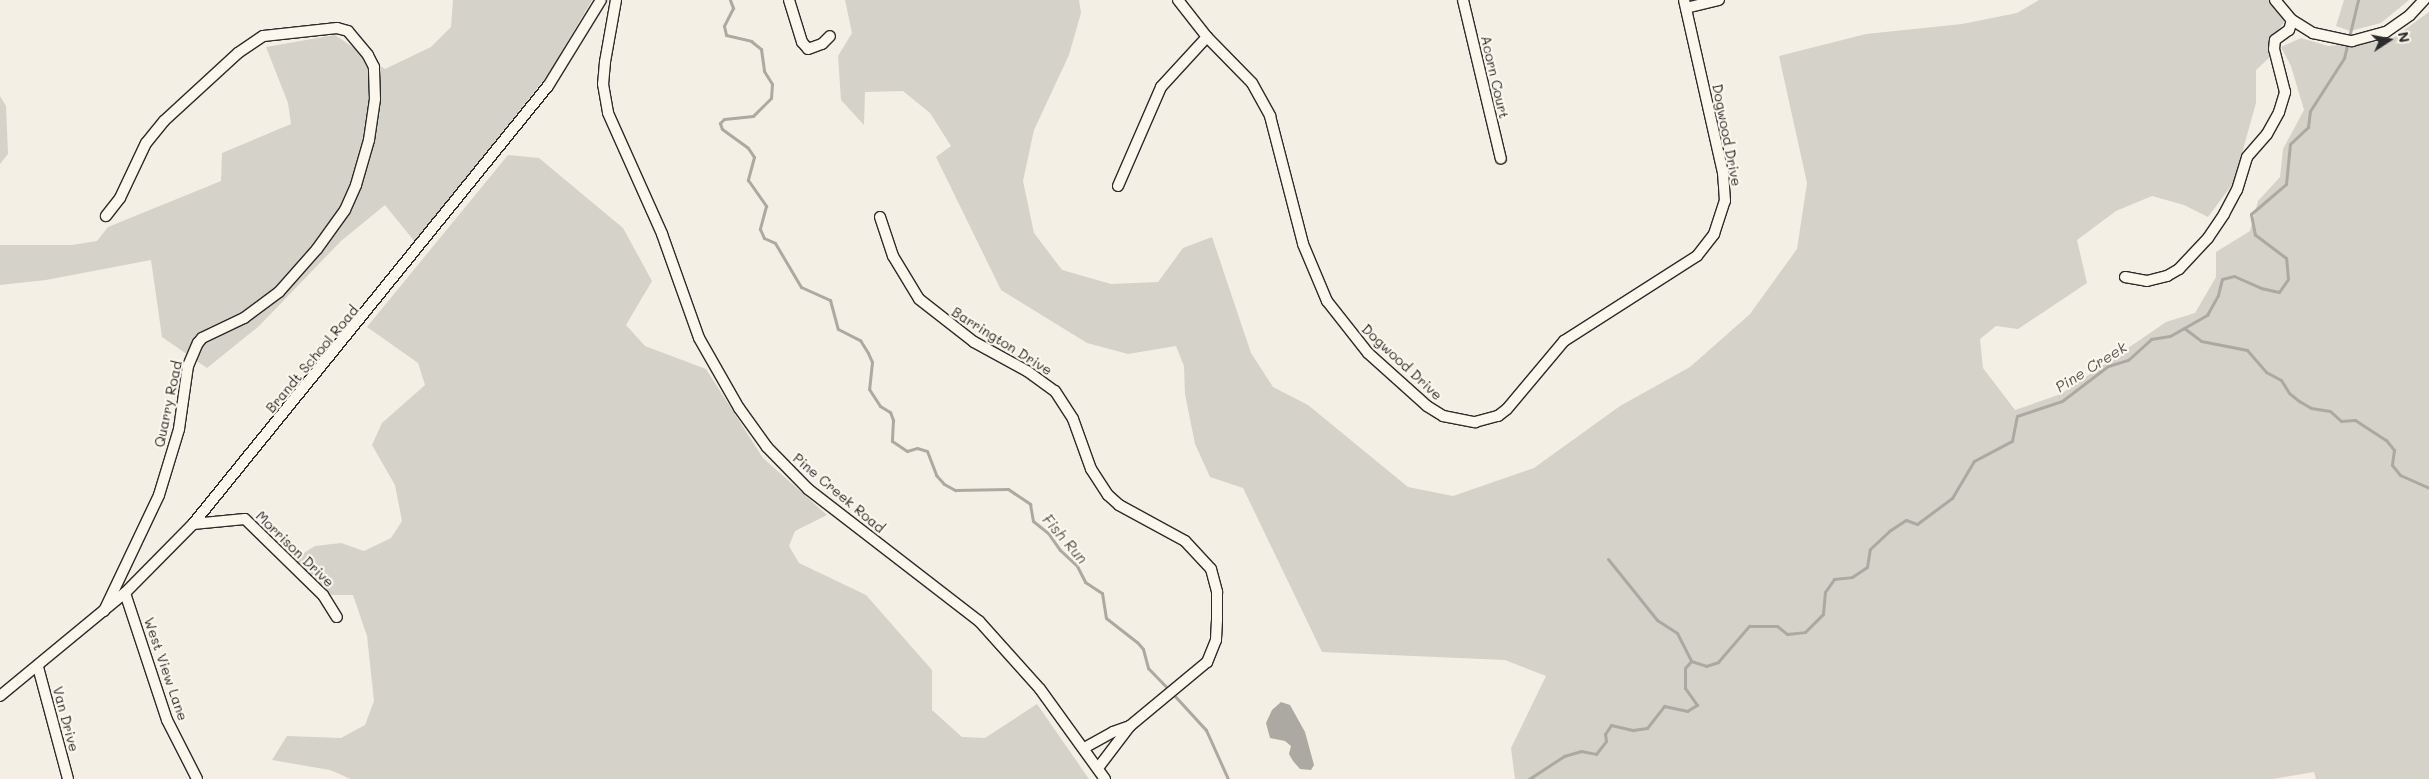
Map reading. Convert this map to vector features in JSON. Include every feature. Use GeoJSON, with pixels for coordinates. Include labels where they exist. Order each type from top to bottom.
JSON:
{"type":"FeatureCollection","features":[{"type":"Feature","properties":{"kind":"street","name":"Brandt School Road"},"geometry":{"type":"LineString","coordinates":[[0,696],[38,667],[125,594],[193,524],[548,86],[601,0]]}},
{"type":"Feature","properties":{"kind":"street","name":"Pine Creek Road"},"geometry":{"type":"LineString","coordinates":[[616,0],[604,62],[604,84],[608,113],[662,234],[698,338],[739,408],[767,447],[808,489],[979,622],[1040,689],[1105,779]]}},
{"type":"Feature","properties":{"kind":"street"},"geometry":{"type":"LineString","coordinates":[[789,0],[802,42],[808,49],[822,44],[830,36]]}},
{"type":"Feature","properties":{"kind":"street","name":"Dogwood Drive"},"geometry":{"type":"LineString","coordinates":[[1178,0],[1207,37],[1252,83],[1270,116],[1303,244],[1327,301],[1368,352],[1427,406],[1444,416],[1475,422],[1498,416],[1507,410],[1564,341],[1690,260],[1714,234],[1723,211],[1724,188],[1685,4]]}},
{"type":"Feature","properties":{"kind":"street","name":"Acorn Court"},"geometry":{"type":"LineString","coordinates":[[1463,0],[1501,160]]}},
{"type":"Feature","properties":{"kind":"street"},"geometry":{"type":"LineString","coordinates":[[1685,4],[1719,0]]}},
{"type":"Feature","properties":{"kind":"street"},"geometry":{"type":"LineString","coordinates":[[2275,0],[2292,20],[2313,33],[2352,41],[2374,37],[2392,28],[2424,0]]}},
{"type":"Feature","properties":{"kind":"street"},"geometry":{"type":"LineString","coordinates":[[2125,277],[2147,281],[2158,280],[2179,269],[2208,238],[2224,214],[2237,190],[2247,157],[2267,134],[2279,112],[2285,92],[2274,48],[2275,40],[2289,30],[2292,20]]}},
{"type":"Feature","properties":{"kind":"street","name":"Quarry Road"},"geometry":{"type":"LineString","coordinates":[[104,611],[159,494],[179,430],[188,366],[198,343],[202,338],[244,318],[279,292],[317,249],[345,210],[356,185],[369,140],[375,99],[374,66],[368,55],[348,31],[337,28],[263,36],[238,54],[164,121],[146,143],[120,198],[106,216]]}},
{"type":"Feature","properties":{"kind":"street"},"geometry":{"type":"LineString","coordinates":[[1118,186],[1161,87],[1207,37]]}},
{"type":"Feature","properties":{"kind":"street","name":"Barrington Drive"},"geometry":{"type":"LineString","coordinates":[[880,217],[893,256],[919,299],[968,339],[1026,371],[1055,391],[1073,419],[1091,469],[1108,495],[1119,505],[1185,541],[1211,569],[1217,592],[1217,632],[1207,662],[1130,726],[1084,748]]}},
{"type":"Feature","properties":{"kind":"street","name":"Morrison Drive"},"geometry":{"type":"LineString","coordinates":[[193,524],[238,518],[252,524],[330,602],[336,618]]}},
{"type":"Feature","properties":{"kind":"street","name":"West View Lane"},"geometry":{"type":"LineString","coordinates":[[125,594],[168,720],[197,779]]}},
{"type":"Feature","properties":{"kind":"street","name":"Van Drive"},"geometry":{"type":"LineString","coordinates":[[38,667],[68,779]]}},
{"type":"Feature","properties":{"kind":"street","name":"Barrington Drive"},"geometry":{"type":"LineString","coordinates":[[1098,768],[1122,741],[1130,726]]}},
{"type":"Feature","properties":{"kind":"shaded area"},"geometry":{"type":"Polygon","coordinates":[[[453,0],[592,0],[550,72],[415,242],[385,205],[341,241],[258,327],[207,368],[162,337],[151,260],[46,280],[0,285],[0,245],[72,245],[97,241],[108,227],[221,181],[222,153],[291,124],[288,103],[266,47],[335,35],[385,69],[431,47],[451,27],[453,0]]]}},
{"type":"Feature","properties":{"kind":"shaded area"},"geometry":{"type":"Polygon","coordinates":[[[845,0],[1079,0],[1081,13],[1069,55],[1034,130],[1023,181],[1034,233],[1062,270],[1111,284],[1158,282],[1183,248],[1212,237],[1251,353],[1273,387],[1308,405],[1408,487],[1453,496],[1534,468],[1620,406],[1690,367],[1750,314],[1797,249],[1807,183],[1779,56],[1866,34],[1962,24],[2017,13],[2039,0],[2272,0],[2285,21],[2276,33],[2269,58],[2256,70],[2256,103],[2234,182],[2208,217],[2184,205],[2152,196],[2116,211],[2077,240],[2087,283],[2018,329],[1996,326],[1980,339],[1983,368],[2015,410],[2061,394],[2166,322],[2195,313],[2216,277],[2216,252],[2250,231],[2258,201],[2280,177],[2283,149],[2304,110],[2291,66],[2281,47],[2301,38],[2328,46],[2389,41],[2429,12],[2429,779],[2316,779],[2314,772],[2273,779],[1515,779],[1511,748],[1546,676],[1505,660],[1322,652],[1243,488],[1210,477],[1195,444],[1185,394],[1184,366],[1176,346],[1128,354],[1087,343],[1001,290],[936,157],[951,146],[930,113],[903,91],[865,92],[864,125],[841,100],[838,56],[852,33],[845,0]]]}},
{"type":"Feature","properties":{"kind":"shaded area"},"geometry":{"type":"Polygon","coordinates":[[[2344,0],[2409,0],[2381,23],[2350,31],[2336,26],[2344,0]]]}},
{"type":"Feature","properties":{"kind":"shaded area"},"geometry":{"type":"Polygon","coordinates":[[[0,96],[6,106],[8,154],[0,164],[0,96]]]}},
{"type":"Feature","properties":{"kind":"shaded area"},"geometry":{"type":"Polygon","coordinates":[[[508,155],[539,158],[623,228],[652,281],[626,325],[645,346],[706,369],[763,458],[827,515],[795,531],[789,546],[799,563],[866,595],[932,670],[932,710],[962,737],[985,738],[1037,704],[1089,779],[351,779],[330,770],[272,760],[287,736],[341,738],[365,725],[374,701],[367,636],[353,595],[323,595],[291,561],[315,546],[341,543],[364,551],[391,538],[402,521],[395,485],[372,445],[382,423],[425,385],[418,363],[367,327],[508,155]]]}},
{"type":"Feature","properties":{"kind":"shaded area"},"geometry":{"type":"Polygon","coordinates":[[[1281,702],[1290,705],[1305,732],[1314,765],[1311,770],[1300,769],[1289,754],[1291,746],[1285,741],[1270,738],[1266,723],[1272,710],[1281,702]]]}},
{"type":"Feature","properties":{"kind":"waterway","name":"Fish Run"},"geometry":{"type":"LineString","coordinates":[[730,0],[733,8],[724,26],[726,35],[751,41],[761,49],[764,71],[772,84],[771,98],[753,116],[724,119],[720,123],[722,129],[748,148],[754,157],[748,180],[766,206],[760,229],[764,238],[775,243],[801,287],[830,300],[838,329],[860,340],[868,353],[872,362],[869,389],[880,406],[890,412],[893,420],[892,441],[907,451],[917,448],[927,451],[936,475],[944,484],[955,490],[1008,489],[1030,504],[1033,521],[1048,533],[1060,550],[1077,566],[1085,582],[1102,593],[1106,618],[1137,642],[1143,649],[1148,668],[1169,690]]}},
{"type":"Feature","properties":{"kind":"waterway","name":"Pine Creek"},"geometry":{"type":"LineString","coordinates":[[1529,779],[1564,756],[1581,751],[1596,754],[1606,741],[1605,734],[1611,725],[1633,730],[1647,728],[1664,706],[1687,711],[1697,705],[1685,688],[1685,668],[1691,661],[1706,666],[1718,662],[1749,626],[1777,626],[1787,634],[1805,632],[1823,614],[1825,592],[1834,579],[1852,577],[1867,567],[1870,549],[1889,531],[1906,520],[1917,524],[1952,498],[1974,461],[2012,441],[2017,416],[2062,401],[2108,366],[2128,360],[2151,339],[2170,336],[2207,315],[2218,295],[2222,279],[2234,276],[2261,288],[2279,292],[2288,279],[2286,258],[2255,235],[2251,214],[2286,184],[2290,144],[2308,127],[2310,111],[2344,58],[2358,0]]}},
{"type":"Feature","properties":{"kind":"waterway"},"geometry":{"type":"LineString","coordinates":[[2184,328],[2201,341],[2247,350],[2266,372],[2281,380],[2289,393],[2299,401],[2311,408],[2330,411],[2341,421],[2355,420],[2386,440],[2394,450],[2392,465],[2400,475],[2429,488]]}},
{"type":"Feature","properties":{"kind":"waterway"},"geometry":{"type":"LineString","coordinates":[[1608,559],[1657,620],[1677,633],[1691,661]]}},
{"type":"Feature","properties":{"kind":"waterway","name":"Fish Run"},"geometry":{"type":"LineString","coordinates":[[1173,694],[1206,730],[1228,779]]}}]}
